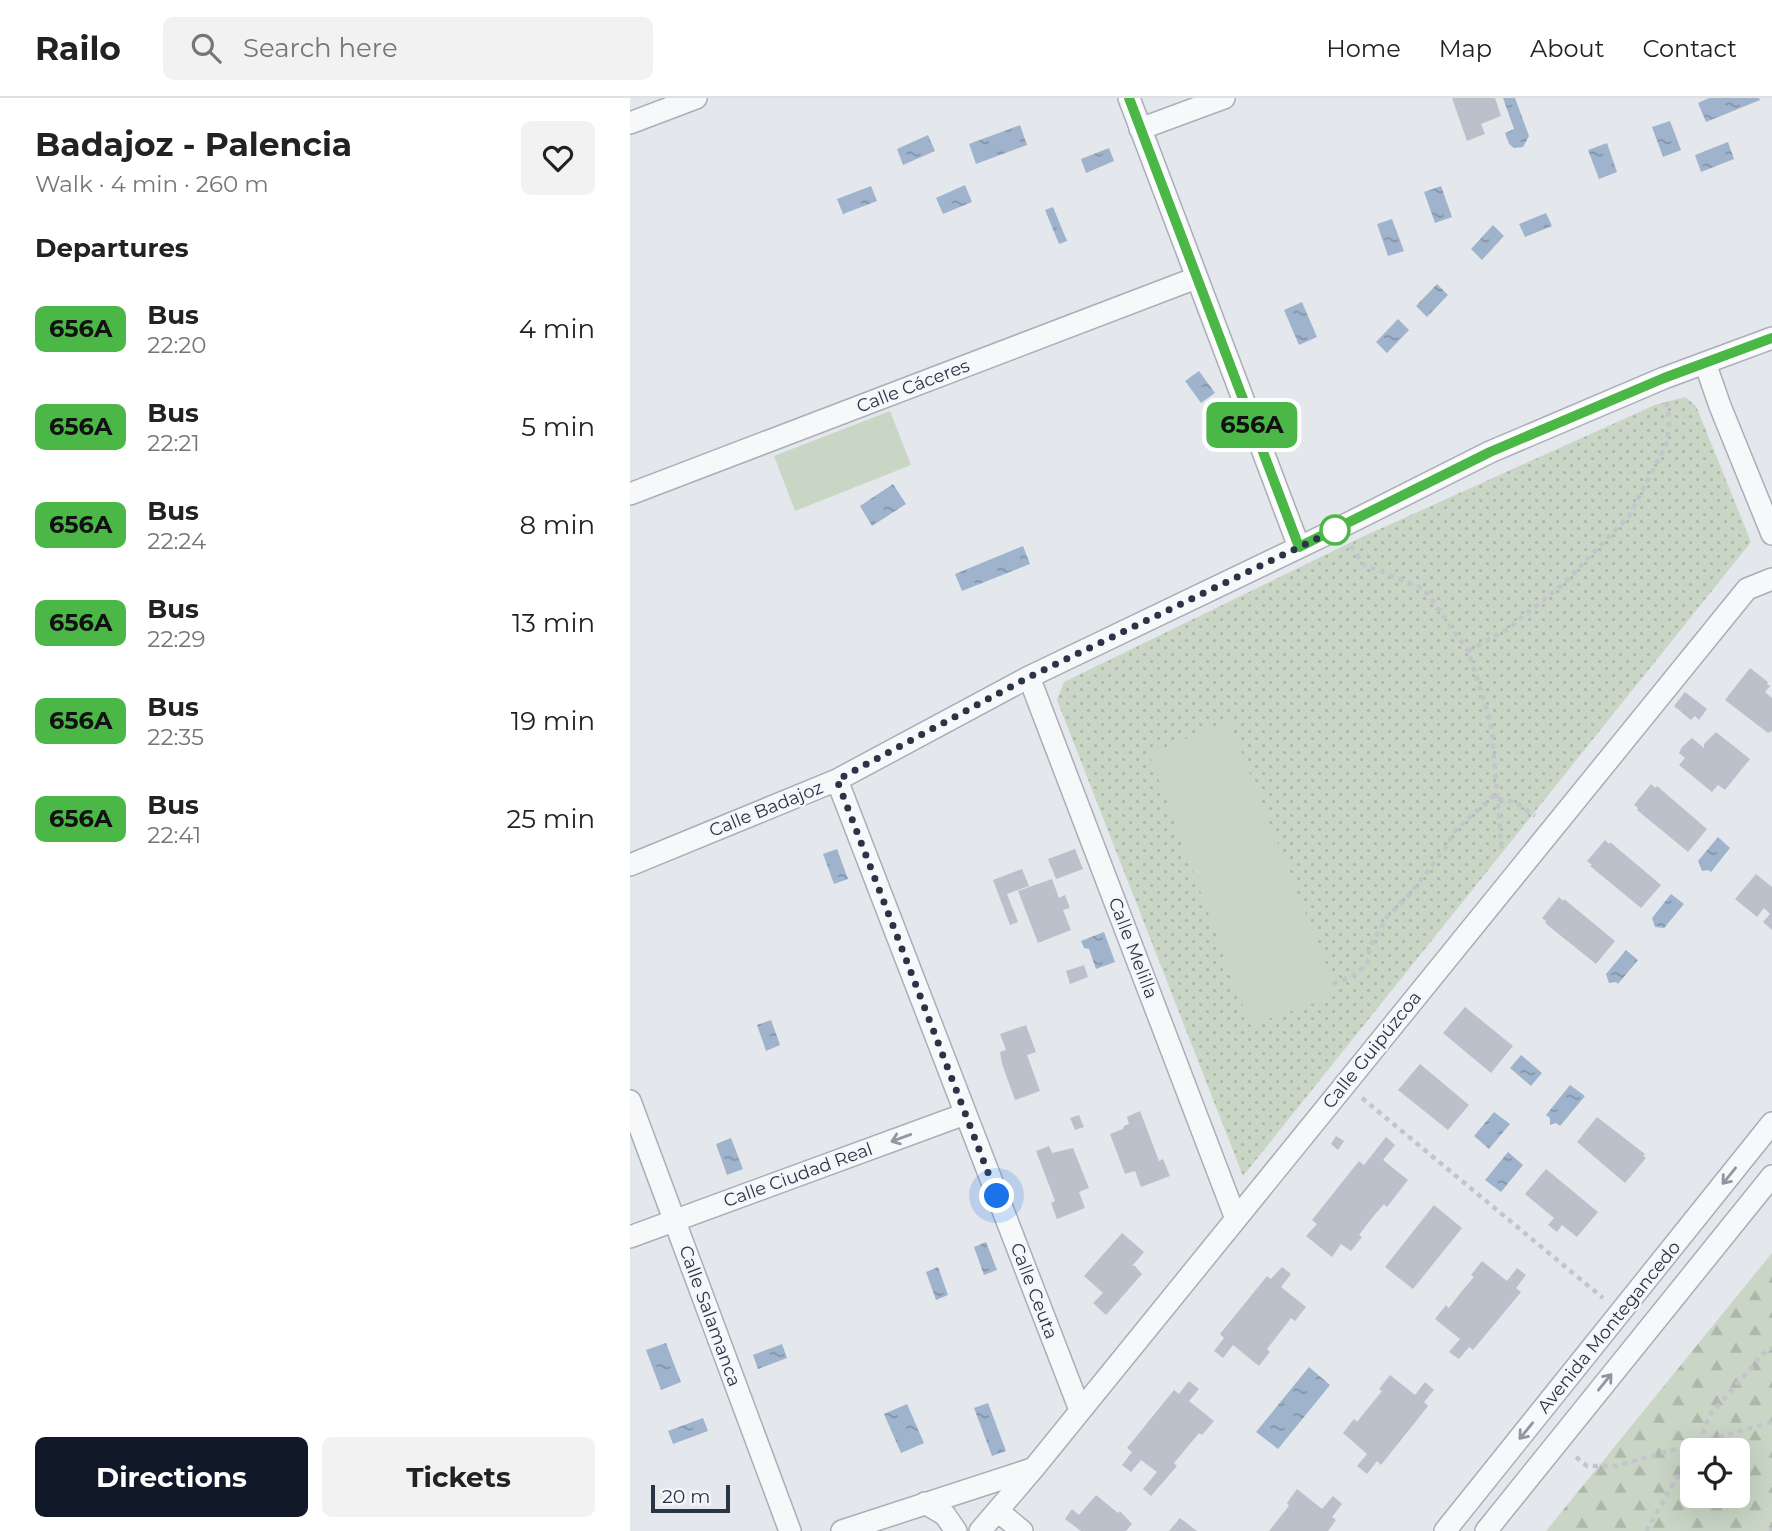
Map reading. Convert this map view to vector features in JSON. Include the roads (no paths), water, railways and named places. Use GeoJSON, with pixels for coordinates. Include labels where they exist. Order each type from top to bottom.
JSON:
{"type":"FeatureCollection","features":[{"type":"Feature","properties":{"kind":"street"},"geometry":{"type":"LineString","coordinates":[[630,123],[696,98]]}},
{"type":"Feature","properties":{"kind":"street"},"geometry":{"type":"LineString","coordinates":[[1129,98],[1299,547]]}},
{"type":"Feature","properties":{"kind":"street"},"geometry":{"type":"LineString","coordinates":[[1140,129],[1224,98]]}},
{"type":"Feature","properties":{"kind":"street","name":"Calle Cáceres"},"geometry":{"type":"LineString","coordinates":[[630,494],[1196,278]]}},
{"type":"Feature","properties":{"kind":"street","name":"Calle Badajoz"},"geometry":{"type":"LineString","coordinates":[[630,865],[837,780],[1029,677],[1490,452],[1664,378],[1772,338]]}},
{"type":"Feature","properties":{"kind":"street"},"geometry":{"type":"LineString","coordinates":[[1705,363],[1772,534]]}},
{"type":"Feature","properties":{"kind":"street","name":"Calle Guipúzcoa"},"geometry":{"type":"LineString","coordinates":[[980,1531],[1747,589],[1772,579]]}},
{"type":"Feature","properties":{"kind":"street","name":"Calle Melilla"},"geometry":{"type":"LineString","coordinates":[[1029,677],[1236,1219]]}},
{"type":"Feature","properties":{"kind":"street","name":"Calle Ceuta"},"geometry":{"type":"LineString","coordinates":[[837,780],[1080,1410]]}},
{"type":"Feature","properties":{"kind":"street","name":"Calle Salamanca"},"geometry":{"type":"LineString","coordinates":[[630,1101],[790,1531]]}},
{"type":"Feature","properties":{"kind":"street","name":"Calle Ciudad Real"},"geometry":{"type":"LineString","coordinates":[[630,1237],[965,1114]]}},
{"type":"Feature","properties":{"kind":"street","name":"Avenida Montegancedo"},"geometry":{"type":"LineString","coordinates":[[1444,1531],[1772,1123]]}},
{"type":"Feature","properties":{"kind":"street","name":"Avenida Montegancedo"},"geometry":{"type":"LineString","coordinates":[[1486,1531],[1772,1176]]}},
{"type":"Feature","properties":{"kind":"street"},"geometry":{"type":"LineString","coordinates":[[842,1531],[1034,1468]]}},
{"type":"Feature","properties":{"kind":"street"},"geometry":{"type":"LineString","coordinates":[[926,1503],[945,1515],[956,1531]]}},
{"type":"Feature","properties":{"kind":"street"},"geometry":{"type":"LineString","coordinates":[[998,1511],[1022,1531]]}},
{"type":"Feature","properties":{"kind":"water"},"geometry":{"type":"Polygon","coordinates":[[[1503,98],[1515,98],[1529,136],[1523,147],[1514,148],[1509,144],[1505,133],[1514,129],[1503,98]]]}},
{"type":"Feature","properties":{"kind":"water"},"geometry":{"type":"Polygon","coordinates":[[[1709,98],[1760,100],[1706,122],[1698,103],[1709,98]]]}},
{"type":"Feature","properties":{"kind":"water"},"geometry":{"type":"Polygon","coordinates":[[[1670,121],[1681,150],[1663,157],[1652,127],[1670,121]]]}},
{"type":"Feature","properties":{"kind":"water"},"geometry":{"type":"Polygon","coordinates":[[[1020,125],[1027,145],[976,164],[969,144],[1020,125]]]}},
{"type":"Feature","properties":{"kind":"water"},"geometry":{"type":"Polygon","coordinates":[[[928,135],[935,151],[903,165],[897,149],[928,135]]]}},
{"type":"Feature","properties":{"kind":"water"},"geometry":{"type":"Polygon","coordinates":[[[1728,142],[1734,159],[1701,172],[1695,155],[1728,142]]]}},
{"type":"Feature","properties":{"kind":"water"},"geometry":{"type":"Polygon","coordinates":[[[1607,143],[1617,172],[1599,179],[1588,150],[1607,143]]]}},
{"type":"Feature","properties":{"kind":"water"},"geometry":{"type":"Polygon","coordinates":[[[1109,148],[1114,161],[1086,173],[1081,159],[1109,148]]]}},
{"type":"Feature","properties":{"kind":"water"},"geometry":{"type":"Polygon","coordinates":[[[965,185],[972,202],[943,214],[936,198],[965,185]]]}},
{"type":"Feature","properties":{"kind":"water"},"geometry":{"type":"Polygon","coordinates":[[[871,186],[877,201],[843,214],[837,199],[871,186]]]}},
{"type":"Feature","properties":{"kind":"water"},"geometry":{"type":"Polygon","coordinates":[[[1441,186],[1452,217],[1435,223],[1424,192],[1441,186]]]}},
{"type":"Feature","properties":{"kind":"water"},"geometry":{"type":"Polygon","coordinates":[[[1053,207],[1067,241],[1059,244],[1045,210],[1053,207]]]}},
{"type":"Feature","properties":{"kind":"water"},"geometry":{"type":"Polygon","coordinates":[[[1546,213],[1552,226],[1525,237],[1519,224],[1546,213]]]}},
{"type":"Feature","properties":{"kind":"water"},"geometry":{"type":"Polygon","coordinates":[[[1392,219],[1404,251],[1388,256],[1377,224],[1392,219]]]}},
{"type":"Feature","properties":{"kind":"water"},"geometry":{"type":"Polygon","coordinates":[[[1493,225],[1504,236],[1482,260],[1471,249],[1493,225]]]}},
{"type":"Feature","properties":{"kind":"water"},"geometry":{"type":"Polygon","coordinates":[[[1437,284],[1448,295],[1427,317],[1416,306],[1437,284]]]}},
{"type":"Feature","properties":{"kind":"water"},"geometry":{"type":"Polygon","coordinates":[[[1302,302],[1317,337],[1299,345],[1284,310],[1302,302]]]}},
{"type":"Feature","properties":{"kind":"water"},"geometry":{"type":"Polygon","coordinates":[[[1398,319],[1409,330],[1387,353],[1376,342],[1398,319]]]}},
{"type":"Feature","properties":{"kind":"water"},"geometry":{"type":"Polygon","coordinates":[[[1199,371],[1215,393],[1201,403],[1185,381],[1199,371]]]}},
{"type":"Feature","properties":{"kind":"water"},"geometry":{"type":"Polygon","coordinates":[[[893,484],[906,504],[872,526],[860,506],[893,484]]]}},
{"type":"Feature","properties":{"kind":"water"},"geometry":{"type":"Polygon","coordinates":[[[1023,546],[1030,564],[962,591],[955,574],[1023,546]]]}},
{"type":"Feature","properties":{"kind":"water"},"geometry":{"type":"Polygon","coordinates":[[[1718,837],[1730,848],[1711,872],[1702,871],[1698,861],[1718,837]]]}},
{"type":"Feature","properties":{"kind":"water"},"geometry":{"type":"Polygon","coordinates":[[[837,849],[848,879],[834,884],[823,854],[837,849]]]}},
{"type":"Feature","properties":{"kind":"water"},"geometry":{"type":"Polygon","coordinates":[[[1671,894],[1684,904],[1664,928],[1655,927],[1652,918],[1671,894]]]}},
{"type":"Feature","properties":{"kind":"water"},"geometry":{"type":"Polygon","coordinates":[[[1104,932],[1115,962],[1096,969],[1089,949],[1084,948],[1081,941],[1104,932]]]}},
{"type":"Feature","properties":{"kind":"water"},"geometry":{"type":"Polygon","coordinates":[[[1626,950],[1638,960],[1618,984],[1609,983],[1606,974],[1626,950]]]}},
{"type":"Feature","properties":{"kind":"water"},"geometry":{"type":"Polygon","coordinates":[[[771,1020],[780,1045],[766,1051],[757,1025],[771,1020]]]}},
{"type":"Feature","properties":{"kind":"water"},"geometry":{"type":"Polygon","coordinates":[[[1521,1055],[1542,1073],[1531,1086],[1510,1068],[1521,1055]]]}},
{"type":"Feature","properties":{"kind":"water"},"geometry":{"type":"Polygon","coordinates":[[[1570,1085],[1585,1096],[1560,1126],[1556,1123],[1550,1125],[1550,1118],[1546,1115],[1570,1085]]]}},
{"type":"Feature","properties":{"kind":"water"},"geometry":{"type":"Polygon","coordinates":[[[1494,1112],[1510,1124],[1489,1149],[1474,1136],[1494,1112]]]}},
{"type":"Feature","properties":{"kind":"water"},"geometry":{"type":"Polygon","coordinates":[[[731,1138],[743,1169],[727,1175],[716,1144],[731,1138]]]}},
{"type":"Feature","properties":{"kind":"water"},"geometry":{"type":"Polygon","coordinates":[[[1508,1152],[1523,1165],[1501,1192],[1485,1180],[1508,1152]]]}},
{"type":"Feature","properties":{"kind":"water"},"geometry":{"type":"Polygon","coordinates":[[[986,1242],[997,1270],[984,1275],[974,1247],[986,1242]]]}},
{"type":"Feature","properties":{"kind":"water"},"geometry":{"type":"Polygon","coordinates":[[[938,1267],[948,1295],[936,1300],[926,1272],[938,1267]]]}},
{"type":"Feature","properties":{"kind":"water"},"geometry":{"type":"Polygon","coordinates":[[[666,1343],[681,1382],[661,1390],[646,1350],[666,1343]]]}},
{"type":"Feature","properties":{"kind":"water"},"geometry":{"type":"Polygon","coordinates":[[[782,1344],[787,1358],[758,1369],[753,1355],[782,1344]]]}},
{"type":"Feature","properties":{"kind":"water"},"geometry":{"type":"Polygon","coordinates":[[[1309,1367],[1330,1385],[1278,1449],[1256,1432],[1309,1367]]]}},
{"type":"Feature","properties":{"kind":"water"},"geometry":{"type":"Polygon","coordinates":[[[988,1403],[1006,1451],[992,1456],[974,1408],[988,1403]]]}},
{"type":"Feature","properties":{"kind":"water"},"geometry":{"type":"Polygon","coordinates":[[[907,1404],[924,1443],[901,1453],[884,1414],[907,1404]]]}},
{"type":"Feature","properties":{"kind":"water"},"geometry":{"type":"Polygon","coordinates":[[[703,1418],[708,1431],[673,1444],[668,1431],[703,1418]]]}}]}
